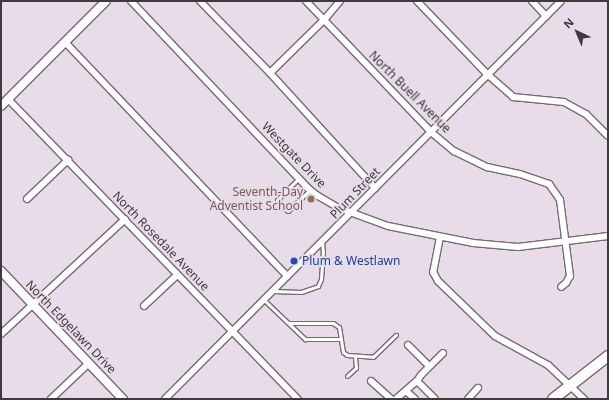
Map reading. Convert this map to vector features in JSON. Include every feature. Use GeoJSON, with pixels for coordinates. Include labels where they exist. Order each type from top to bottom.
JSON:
{"type":"FeatureCollection","features":[{"type":"Feature","properties":{"kind":"main road"},"geometry":{"type":"LineString","coordinates":[[553,399],[608,356]]}},
{"type":"Feature","properties":{"kind":"street"},"geometry":{"type":"LineString","coordinates":[[1,106],[106,1]]}},
{"type":"Feature","properties":{"kind":"street","name":"Westgate Drive"},"geometry":{"type":"LineString","coordinates":[[131,1],[310,190],[329,203],[351,213],[388,226],[473,243],[518,247],[608,236]]}},
{"type":"Feature","properties":{"kind":"street"},"geometry":{"type":"LineString","coordinates":[[200,1],[270,73],[375,188]]}},
{"type":"Feature","properties":{"kind":"street","name":"North Buell Avenue"},"geometry":{"type":"LineString","coordinates":[[306,1],[431,132],[454,151],[487,167],[520,174],[549,184],[560,200],[570,276],[566,283],[561,287]]}},
{"type":"Feature","properties":{"kind":"street"},"geometry":{"type":"LineString","coordinates":[[270,73],[324,20],[340,1]]}},
{"type":"Feature","properties":{"kind":"street"},"geometry":{"type":"LineString","coordinates":[[417,1],[487,74],[513,97],[564,102],[586,114],[608,136]]}},
{"type":"Feature","properties":{"kind":"street"},"geometry":{"type":"LineString","coordinates":[[532,1],[546,16]]}},
{"type":"Feature","properties":{"kind":"street","name":"Plum Street"},"geometry":{"type":"LineString","coordinates":[[165,399],[561,1]]}},
{"type":"Feature","properties":{"kind":"street"},"geometry":{"type":"LineString","coordinates":[[65,42],[287,276]]}},
{"type":"Feature","properties":{"kind":"street","name":"North Rosedale Avenue"},"geometry":{"type":"LineString","coordinates":[[8,99],[125,218],[177,275],[298,399]]}},
{"type":"Feature","properties":{"kind":"street"},"geometry":{"type":"LineString","coordinates":[[27,199],[68,160]]}},
{"type":"Feature","properties":{"kind":"street"},"geometry":{"type":"LineString","coordinates":[[1,334],[125,218]]}},
{"type":"Feature","properties":{"kind":"street"},"geometry":{"type":"LineString","coordinates":[[440,237],[433,272],[438,281],[495,336],[548,365],[584,399]]}},
{"type":"Feature","properties":{"kind":"street","name":"North Edgelawn Drive"},"geometry":{"type":"LineString","coordinates":[[1,271],[123,399]]}},
{"type":"Feature","properties":{"kind":"street"},"geometry":{"type":"LineString","coordinates":[[144,306],[177,275]]}},
{"type":"Feature","properties":{"kind":"street"},"geometry":{"type":"LineString","coordinates":[[408,344],[429,366]]}},
{"type":"Feature","properties":{"kind":"street"},"geometry":{"type":"LineString","coordinates":[[396,399],[417,381],[442,353]]}},
{"type":"Feature","properties":{"kind":"street"},"geometry":{"type":"LineString","coordinates":[[51,399],[89,363]]}},
{"type":"Feature","properties":{"kind":"street"},"geometry":{"type":"LineString","coordinates":[[371,381],[391,399]]}},
{"type":"Feature","properties":{"kind":"street"},"geometry":{"type":"LineString","coordinates":[[417,381],[435,399]]}},
{"type":"Feature","properties":{"kind":"street"},"geometry":{"type":"LineString","coordinates":[[468,399],[478,388]]}},
{"type":"Feature","properties":{"kind":"street"},"geometry":{"type":"LineString","coordinates":[[406,391],[414,399]]}},
{"type":"Feature","properties":{"kind":"lane"},"geometry":{"type":"LineString","coordinates":[[299,178],[277,200],[282,207],[288,211],[310,190]]}},
{"type":"Feature","properties":{"kind":"lane"},"geometry":{"type":"LineString","coordinates":[[273,291],[301,292],[318,286],[322,280],[322,242]]}},
{"type":"Feature","properties":{"kind":"lane"},"geometry":{"type":"LineString","coordinates":[[264,300],[305,339],[341,339]]}},
{"type":"Feature","properties":{"kind":"lane"},"geometry":{"type":"LineString","coordinates":[[289,323],[333,323],[339,327],[343,352],[347,355],[355,356],[373,357],[396,335]]}},
{"type":"Feature","properties":{"kind":"lane"},"geometry":{"type":"LineString","coordinates":[[347,376],[356,368],[355,356]]}},
{"type":"Feature","properties":{"kind":"place","name":"Seventh-Day Adventist School"},"geometry":{"type":"Point","coordinates":[311,199]}},
{"type":"Feature","properties":{"kind":"place","name":"Plum & Westlawn"},"geometry":{"type":"Point","coordinates":[294,261]}}]}
